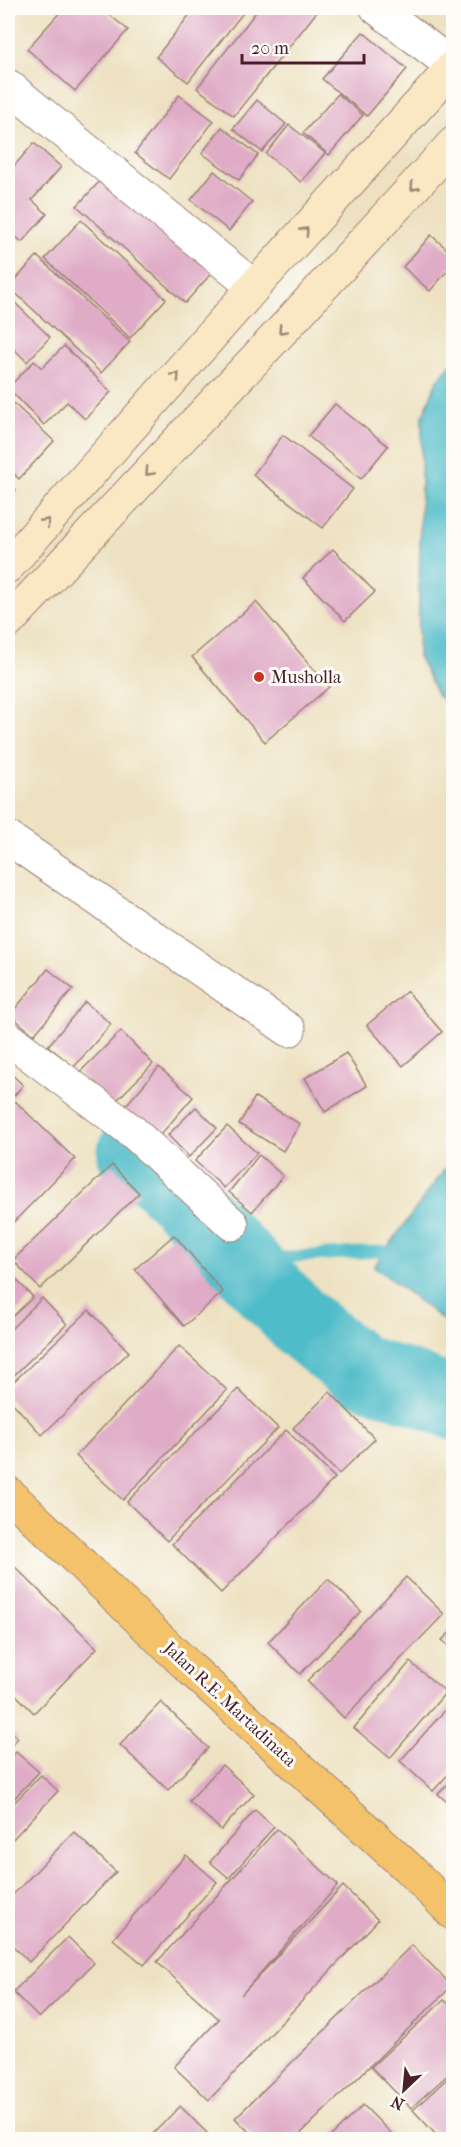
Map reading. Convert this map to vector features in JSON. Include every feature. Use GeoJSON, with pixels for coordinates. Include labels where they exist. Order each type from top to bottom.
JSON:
{"type":"FeatureCollection","features":[{"type":"Feature","properties":{"kind":"highway","name":"Jalan R.E. Martadinata"},"geometry":{"type":"LineString","coordinates":[[8,1493],[192,1671],[406,1867],[453,1914]]}},
{"type":"Feature","properties":{"kind":"street"},"geometry":{"type":"LineString","coordinates":[[8,566],[254,287],[453,67],[377,8]]}},
{"type":"Feature","properties":{"kind":"street"},"geometry":{"type":"LineString","coordinates":[[8,86],[254,287]]}},
{"type":"Feature","properties":{"kind":"street"},"geometry":{"type":"LineString","coordinates":[[8,622],[291,321],[453,143]]}},
{"type":"Feature","properties":{"kind":"street"},"geometry":{"type":"LineString","coordinates":[[8,838],[289,1030]]}},
{"type":"Feature","properties":{"kind":"street"},"geometry":{"type":"LineString","coordinates":[[8,1038],[133,1132],[232,1224]]}},
{"type":"Feature","properties":{"kind":"water"},"geometry":{"type":"Polygon","coordinates":[[[453,362],[453,706],[438,696],[418,656],[422,418],[437,381],[453,362]]]}},
{"type":"Feature","properties":{"kind":"water"},"geometry":{"type":"Polygon","coordinates":[[[453,1158],[453,1328],[374,1266],[453,1158]]]}},
{"type":"Feature","properties":{"kind":"building"},"geometry":{"type":"Polygon","coordinates":[[[64,8],[101,8],[128,30],[75,91],[27,49],[64,8]]]}},
{"type":"Feature","properties":{"kind":"building"},"geometry":{"type":"Polygon","coordinates":[[[195,8],[247,8],[188,82],[156,57],[195,8]]]}},
{"type":"Feature","properties":{"kind":"building"},"geometry":{"type":"Polygon","coordinates":[[[259,8],[320,8],[234,116],[197,88],[259,8]]]}},
{"type":"Feature","properties":{"kind":"building"},"geometry":{"type":"Polygon","coordinates":[[[363,32],[407,69],[367,116],[322,79],[363,32]]]}},
{"type":"Feature","properties":{"kind":"building"},"geometry":{"type":"Polygon","coordinates":[[[338,94],[363,115],[329,155],[303,133],[338,94]]]}},
{"type":"Feature","properties":{"kind":"building"},"geometry":{"type":"Polygon","coordinates":[[[179,95],[214,121],[169,179],[135,153],[179,95]]]}},
{"type":"Feature","properties":{"kind":"building"},"geometry":{"type":"Polygon","coordinates":[[[257,100],[286,124],[262,152],[233,129],[257,100]]]}},
{"type":"Feature","properties":{"kind":"building"},"geometry":{"type":"Polygon","coordinates":[[[289,125],[325,153],[301,182],[266,154],[289,125]]]}},
{"type":"Feature","properties":{"kind":"building"},"geometry":{"type":"Polygon","coordinates":[[[222,127],[258,155],[239,180],[202,153],[222,127]]]}},
{"type":"Feature","properties":{"kind":"building"},"geometry":{"type":"Polygon","coordinates":[[[34,143],[61,167],[32,200],[47,214],[22,242],[8,230],[8,173],[34,143]]]}},
{"type":"Feature","properties":{"kind":"building"},"geometry":{"type":"Polygon","coordinates":[[[110,170],[218,266],[185,303],[77,206],[110,170]]]}},
{"type":"Feature","properties":{"kind":"building"},"geometry":{"type":"Polygon","coordinates":[[[214,171],[252,202],[229,231],[191,200],[214,171]]]}},
{"type":"Feature","properties":{"kind":"building"},"geometry":{"type":"Polygon","coordinates":[[[81,220],[166,299],[130,338],[45,259],[81,220]]]}},
{"type":"Feature","properties":{"kind":"building"},"geometry":{"type":"Polygon","coordinates":[[[431,235],[454,255],[454,263],[430,291],[403,267],[431,235]]]}},
{"type":"Feature","properties":{"kind":"building"},"geometry":{"type":"Polygon","coordinates":[[[37,256],[130,342],[101,373],[9,287],[37,256]]]}},
{"type":"Feature","properties":{"kind":"building"},"geometry":{"type":"Polygon","coordinates":[[[8,296],[50,337],[27,362],[8,343],[8,296]]]}},
{"type":"Feature","properties":{"kind":"building"},"geometry":{"type":"Polygon","coordinates":[[[64,346],[111,392],[85,419],[67,402],[44,425],[8,388],[34,361],[42,368],[64,346]]]}},
{"type":"Feature","properties":{"kind":"building"},"geometry":{"type":"Polygon","coordinates":[[[8,398],[54,441],[19,479],[8,468],[8,398]]]}},
{"type":"Feature","properties":{"kind":"building"},"geometry":{"type":"Polygon","coordinates":[[[335,404],[388,446],[361,479],[308,436],[335,404]]]}},
{"type":"Feature","properties":{"kind":"building"},"geometry":{"type":"Polygon","coordinates":[[[283,435],[353,489],[323,528],[253,475],[283,435]]]}},
{"type":"Feature","properties":{"kind":"building"},"geometry":{"type":"Polygon","coordinates":[[[8,482],[16,490],[8,498],[8,482]]]}},
{"type":"Feature","properties":{"kind":"building"},"geometry":{"type":"Polygon","coordinates":[[[333,549],[375,592],[345,621],[303,578],[333,549]]]}},
{"type":"Feature","properties":{"kind":"building"},"geometry":{"type":"Polygon","coordinates":[[[256,602],[329,687],[265,742],[192,657],[256,602]]]}},
{"type":"Feature","properties":{"kind":"building"},"geometry":{"type":"Polygon","coordinates":[[[48,969],[73,989],[34,1035],[10,1015],[48,969]]]}},
{"type":"Feature","properties":{"kind":"building"},"geometry":{"type":"Polygon","coordinates":[[[407,991],[442,1032],[403,1066],[367,1025],[407,991]]]}},
{"type":"Feature","properties":{"kind":"building"},"geometry":{"type":"Polygon","coordinates":[[[85,1002],[111,1024],[74,1067],[48,1046],[85,1002]]]}},
{"type":"Feature","properties":{"kind":"building"},"geometry":{"type":"Polygon","coordinates":[[[121,1031],[153,1064],[111,1106],[79,1073],[121,1031]]]}},
{"type":"Feature","properties":{"kind":"building"},"geometry":{"type":"Polygon","coordinates":[[[346,1053],[367,1086],[325,1112],[305,1078],[346,1053]]]}},
{"type":"Feature","properties":{"kind":"building"},"geometry":{"type":"Polygon","coordinates":[[[159,1067],[193,1097],[156,1140],[122,1110],[159,1067]]]}},
{"type":"Feature","properties":{"kind":"building"},"geometry":{"type":"Polygon","coordinates":[[[8,1071],[23,1085],[8,1103],[8,1071]]]}},
{"type":"Feature","properties":{"kind":"building"},"geometry":{"type":"Polygon","coordinates":[[[255,1097],[300,1124],[283,1151],[239,1124],[255,1097]]]}},
{"type":"Feature","properties":{"kind":"building"},"geometry":{"type":"Polygon","coordinates":[[[15,1101],[75,1159],[8,1228],[8,1109],[15,1101]]]}},
{"type":"Feature","properties":{"kind":"building"},"geometry":{"type":"Polygon","coordinates":[[[196,1107],[217,1128],[189,1157],[168,1135],[196,1107]]]}},
{"type":"Feature","properties":{"kind":"building"},"geometry":{"type":"Polygon","coordinates":[[[227,1126],[257,1153],[224,1188],[195,1161],[227,1126]]]}},
{"type":"Feature","properties":{"kind":"building"},"geometry":{"type":"Polygon","coordinates":[[[259,1155],[283,1176],[252,1212],[229,1192],[259,1155]]]}},
{"type":"Feature","properties":{"kind":"building"},"geometry":{"type":"Polygon","coordinates":[[[112,1165],[139,1193],[40,1289],[13,1260],[112,1165]]]}},
{"type":"Feature","properties":{"kind":"building"},"geometry":{"type":"Polygon","coordinates":[[[174,1235],[223,1292],[184,1326],[135,1269],[174,1235]]]}},
{"type":"Feature","properties":{"kind":"building"},"geometry":{"type":"Polygon","coordinates":[[[8,1271],[33,1297],[8,1321],[8,1271]]]}},
{"type":"Feature","properties":{"kind":"building"},"geometry":{"type":"Polygon","coordinates":[[[42,1298],[67,1324],[8,1381],[8,1332],[42,1298]]]}},
{"type":"Feature","properties":{"kind":"building"},"geometry":{"type":"Polygon","coordinates":[[[89,1310],[129,1352],[42,1435],[8,1398],[8,1387],[89,1310]]]}},
{"type":"Feature","properties":{"kind":"building"},"geometry":{"type":"Polygon","coordinates":[[[179,1346],[227,1390],[123,1500],[76,1456],[179,1346]]]}},
{"type":"Feature","properties":{"kind":"building"},"geometry":{"type":"Polygon","coordinates":[[[238,1389],[278,1428],[167,1541],[127,1502],[238,1389]]]}},
{"type":"Feature","properties":{"kind":"building"},"geometry":{"type":"Polygon","coordinates":[[[330,1392],[375,1439],[339,1474],[293,1428],[330,1392]]]}},
{"type":"Feature","properties":{"kind":"building"},"geometry":{"type":"Polygon","coordinates":[[[286,1430],[335,1478],[221,1593],[172,1544],[286,1430]]]}},
{"type":"Feature","properties":{"kind":"building"},"geometry":{"type":"Polygon","coordinates":[[[8,1560],[97,1648],[34,1713],[8,1687],[8,1560]]]}},
{"type":"Feature","properties":{"kind":"building"},"geometry":{"type":"Polygon","coordinates":[[[406,1577],[444,1614],[344,1718],[307,1681],[406,1577]]]}},
{"type":"Feature","properties":{"kind":"building"},"geometry":{"type":"Polygon","coordinates":[[[328,1579],[361,1611],[300,1674],[268,1642],[328,1579]]]}},
{"type":"Feature","properties":{"kind":"building"},"geometry":{"type":"Polygon","coordinates":[[[454,1629],[454,1651],[442,1640],[454,1629]]]}},
{"type":"Feature","properties":{"kind":"building"},"geometry":{"type":"Polygon","coordinates":[[[410,1662],[446,1692],[390,1758],[354,1728],[410,1662]]]}},
{"type":"Feature","properties":{"kind":"building"},"geometry":{"type":"Polygon","coordinates":[[[454,1700],[454,1768],[433,1791],[400,1761],[454,1700]]]}},
{"type":"Feature","properties":{"kind":"building"},"geometry":{"type":"Polygon","coordinates":[[[161,1702],[208,1748],[168,1790],[120,1745],[161,1702]]]}},
{"type":"Feature","properties":{"kind":"building"},"geometry":{"type":"Polygon","coordinates":[[[8,1729],[18,1738],[8,1749],[8,1729]]]}},
{"type":"Feature","properties":{"kind":"building"},"geometry":{"type":"Polygon","coordinates":[[[16,1752],[39,1772],[8,1805],[8,1761],[16,1752]]]}},
{"type":"Feature","properties":{"kind":"building"},"geometry":{"type":"Polygon","coordinates":[[[222,1765],[254,1794],[221,1830],[189,1801],[222,1765]]]}},
{"type":"Feature","properties":{"kind":"building"},"geometry":{"type":"Polygon","coordinates":[[[41,1775],[58,1791],[8,1844],[8,1809],[41,1775]]]}},
{"type":"Feature","properties":{"kind":"building"},"geometry":{"type":"Polygon","coordinates":[[[454,1778],[454,1808],[438,1794],[454,1778]]]}},
{"type":"Feature","properties":{"kind":"building"},"geometry":{"type":"Polygon","coordinates":[[[255,1810],[274,1827],[229,1878],[210,1862],[255,1810]]]}},
{"type":"Feature","properties":{"kind":"building"},"geometry":{"type":"Polygon","coordinates":[[[277,1829],[338,1885],[241,1995],[343,1886],[378,1920],[209,2100],[174,2067],[219,2019],[157,1962],[277,1829]]]}},
{"type":"Feature","properties":{"kind":"building"},"geometry":{"type":"Polygon","coordinates":[[[74,1832],[116,1872],[29,1962],[8,1941],[8,1900],[74,1832]]]}},
{"type":"Feature","properties":{"kind":"building"},"geometry":{"type":"Polygon","coordinates":[[[186,1855],[217,1882],[144,1965],[113,1939],[186,1855]]]}},
{"type":"Feature","properties":{"kind":"building"},"geometry":{"type":"Polygon","coordinates":[[[68,1937],[94,1963],[39,2018],[13,1992],[68,1937]]]}},
{"type":"Feature","properties":{"kind":"building"},"geometry":{"type":"Polygon","coordinates":[[[412,1945],[452,1986],[294,2140],[257,2140],[235,2118],[412,1945]]]}},
{"type":"Feature","properties":{"kind":"building"},"geometry":{"type":"Polygon","coordinates":[[[444,2000],[454,2009],[454,2069],[411,2108],[371,2067],[444,2000]]]}},
{"type":"Feature","properties":{"kind":"building"},"geometry":{"type":"Polygon","coordinates":[[[454,2072],[454,2140],[441,2140],[413,2110],[454,2072]]]}},
{"type":"Feature","properties":{"kind":"building"},"geometry":{"type":"Polygon","coordinates":[[[363,2105],[395,2137],[393,2140],[327,2140],[363,2105]]]}},
{"type":"Feature","properties":{"kind":"building"},"geometry":{"type":"Polygon","coordinates":[[[180,2106],[214,2140],[147,2140],[180,2106]]]}},
{"type":"Feature","properties":{"kind":"waterway"},"geometry":{"type":"LineString","coordinates":[[133,1153],[165,1180],[301,1323],[359,1370],[454,1404]]}},
{"type":"Feature","properties":{"kind":"waterway"},"geometry":{"type":"LineString","coordinates":[[241,1260],[384,1251]]}},
{"type":"Feature","properties":{"kind":"place","name":"Musholla"},"geometry":{"type":"Point","coordinates":[259,677]}}]}
